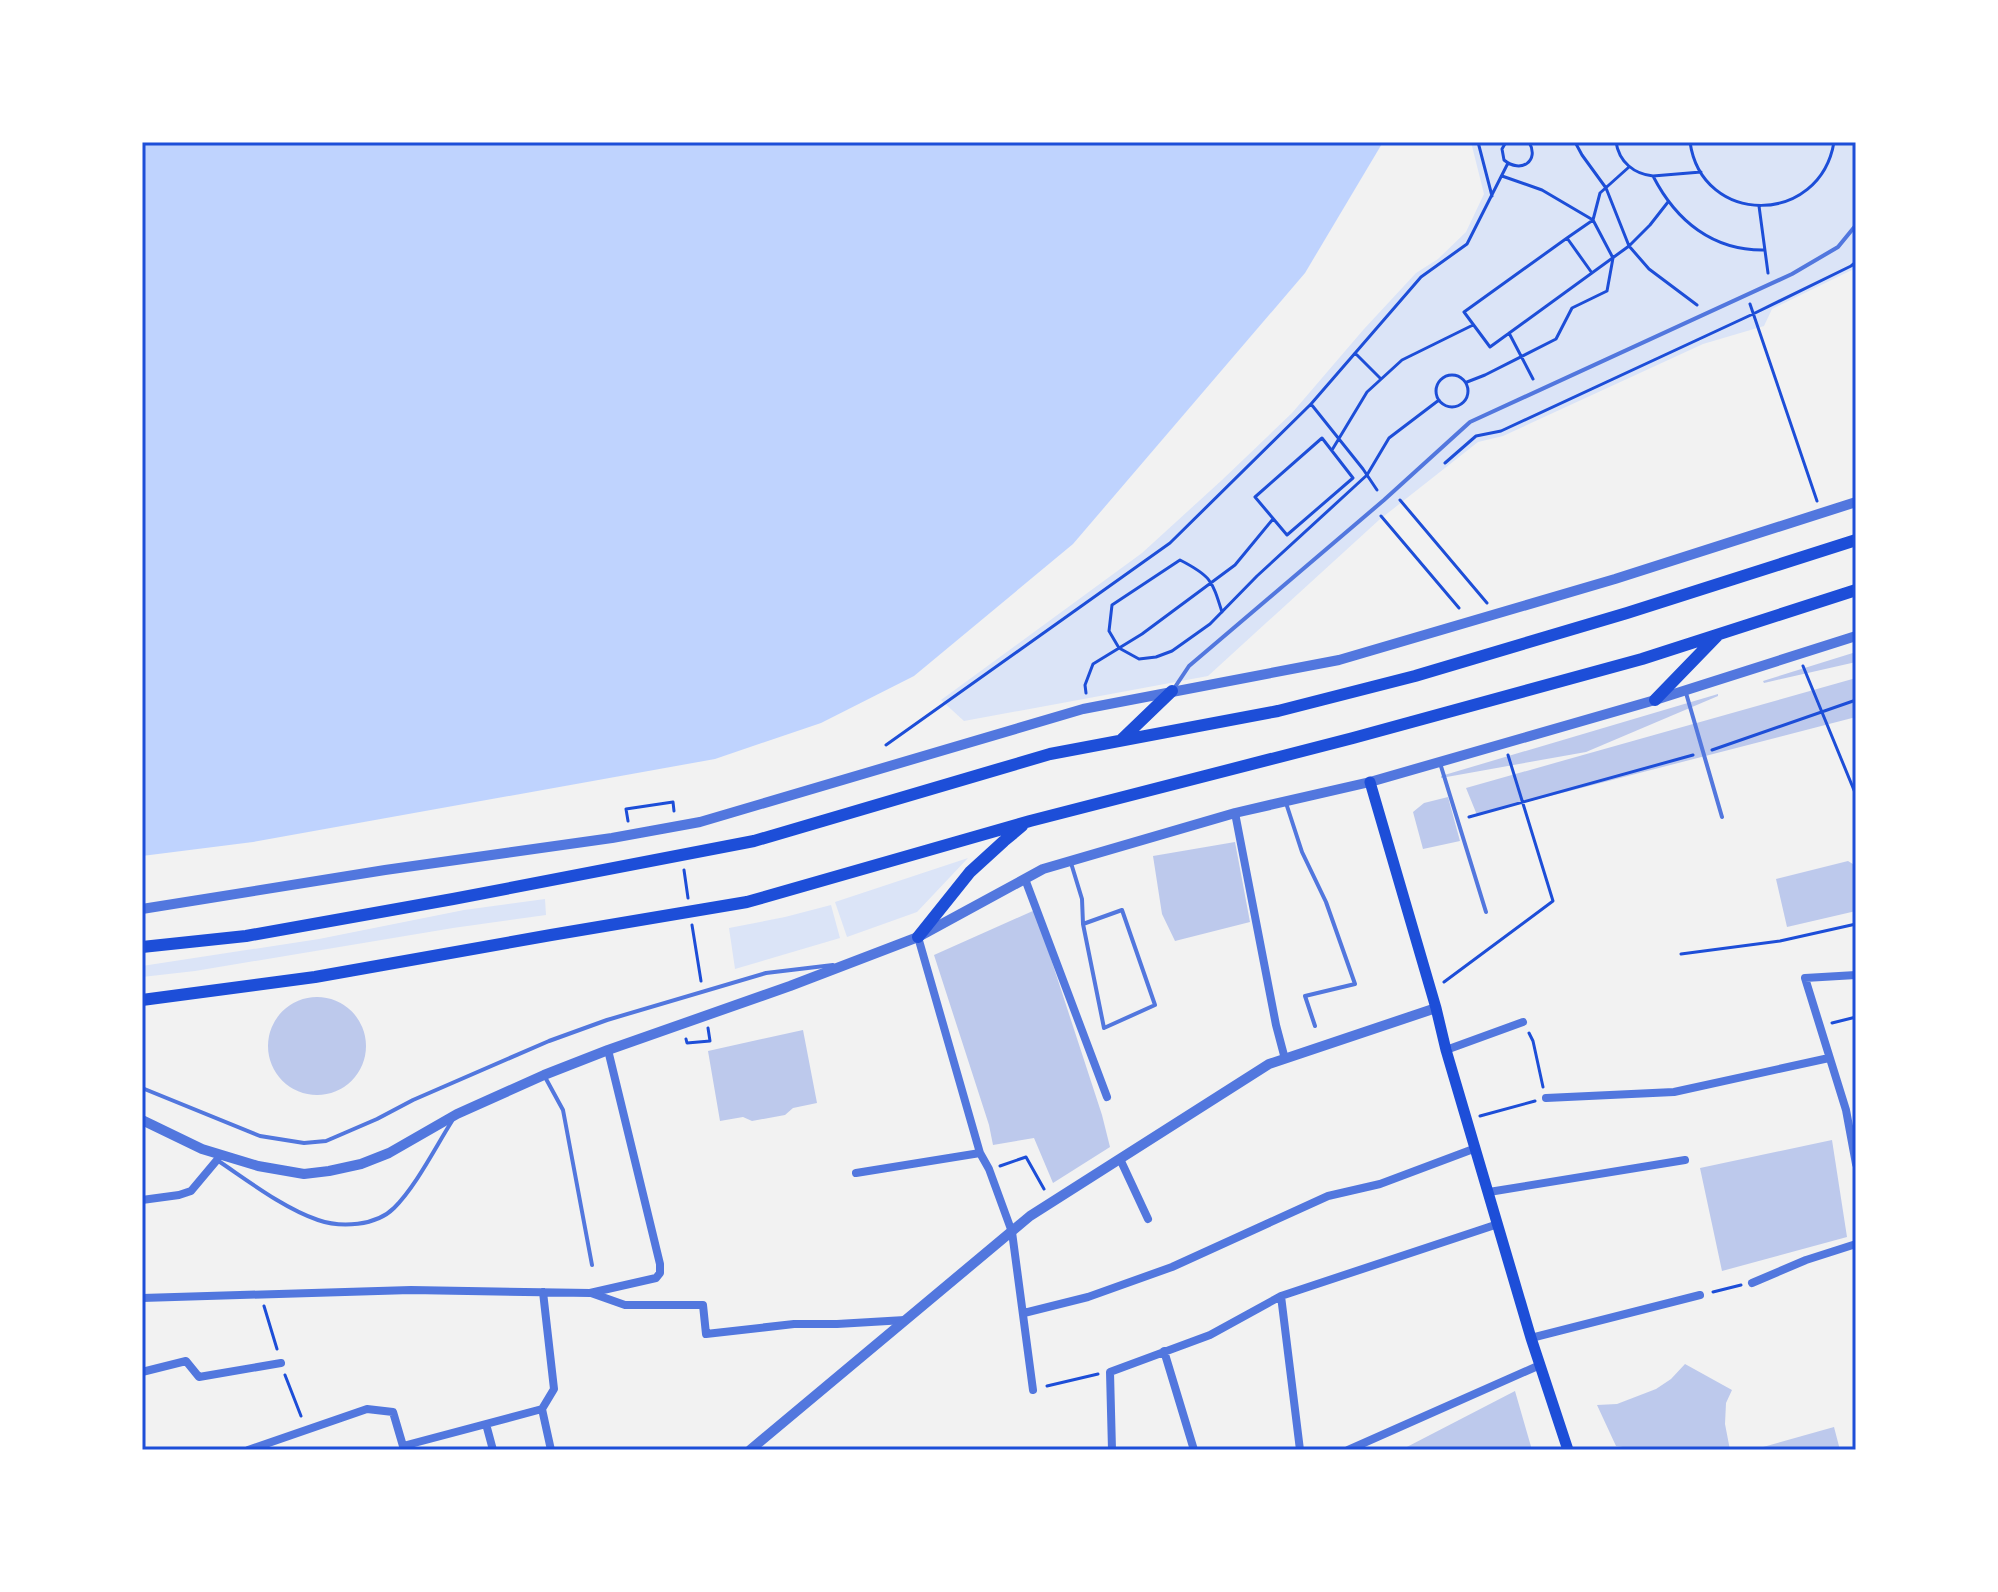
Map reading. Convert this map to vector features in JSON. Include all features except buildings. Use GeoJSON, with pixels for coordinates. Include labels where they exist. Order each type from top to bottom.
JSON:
{"type":"FeatureCollection","features":[{"type":"Feature","properties":{"kind":"main road"},"geometry":{"type":"LineString","coordinates":[[142,947],[246,936],[754,841],[1031,759],[1278,711],[1415,676],[1641,609],[1856,540]]}},
{"type":"Feature","properties":{"kind":"main road"},"geometry":{"type":"LineString","coordinates":[[142,1000],[315,977],[747,902],[1030,821],[1642,659],[1856,590]]}},
{"type":"Feature","properties":{"kind":"main road"},"geometry":{"type":"LineString","coordinates":[[1655,700],[1720,634]]}},
{"type":"Feature","properties":{"kind":"main road"},"geometry":{"type":"LineString","coordinates":[[1120,741],[1172,691]]}},
{"type":"Feature","properties":{"kind":"main road"},"geometry":{"type":"LineString","coordinates":[[1370,782],[1531,1338],[1568,1450]]}},
{"type":"Feature","properties":{"kind":"main road"},"geometry":{"type":"LineString","coordinates":[[918,937],[970,872],[1030,821]]}},
{"type":"Feature","properties":{"kind":"street"},"geometry":{"type":"LineString","coordinates":[[142,909],[700,822],[1087,708],[1339,660],[1615,579],[1856,502]]}},
{"type":"Feature","properties":{"kind":"street"},"geometry":{"type":"LineString","coordinates":[[142,1120],[202,1149],[258,1166],[304,1174],[361,1164],[389,1153],[457,1114],[544,1075],[918,937],[1043,869],[1235,813],[1370,782],[1655,700],[1856,636]]}},
{"type":"Feature","properties":{"kind":"street"},"geometry":{"type":"LineString","coordinates":[[1235,813],[1285,1059]]}},
{"type":"Feature","properties":{"kind":"street"},"geometry":{"type":"LineString","coordinates":[[1025,879],[1107,1097]]}},
{"type":"Feature","properties":{"kind":"street"},"geometry":{"type":"LineString","coordinates":[[918,937],[980,1153],[1012,1232],[1033,1390]]}},
{"type":"Feature","properties":{"kind":"street"},"geometry":{"type":"LineString","coordinates":[[1856,975],[1805,978],[1846,1110],[1856,1164]]}},
{"type":"Feature","properties":{"kind":"street"},"geometry":{"type":"LineString","coordinates":[[753,1449],[1030,1216],[1269,1064],[1436,1008]]}},
{"type":"Feature","properties":{"kind":"street"},"geometry":{"type":"LineString","coordinates":[[1446,1050],[1523,1022]]}},
{"type":"Feature","properties":{"kind":"street"},"geometry":{"type":"LineString","coordinates":[[142,1298],[411,1290],[590,1293],[656,1278],[660,1273],[660,1264],[608,1050]]}},
{"type":"Feature","properties":{"kind":"street"},"geometry":{"type":"LineString","coordinates":[[1546,1098],[1674,1092],[1829,1058]]}},
{"type":"Feature","properties":{"kind":"street"},"geometry":{"type":"LineString","coordinates":[[1024,1313],[1088,1297],[1172,1267],[1328,1196],[1380,1184],[1476,1148]]}},
{"type":"Feature","properties":{"kind":"street"},"geometry":{"type":"LineString","coordinates":[[856,1173],[980,1153]]}},
{"type":"Feature","properties":{"kind":"street"},"geometry":{"type":"LineString","coordinates":[[1120,1159],[1148,1219]]}},
{"type":"Feature","properties":{"kind":"street"},"geometry":{"type":"LineString","coordinates":[[142,1200],[191,1191],[217,1160]]}},
{"type":"Feature","properties":{"kind":"street"},"geometry":{"type":"LineString","coordinates":[[1489,1192],[1685,1160]]}},
{"type":"Feature","properties":{"kind":"street"},"geometry":{"type":"LineString","coordinates":[[1112,1450],[1110,1372],[1210,1335],[1281,1296],[1498,1224]]}},
{"type":"Feature","properties":{"kind":"street"},"geometry":{"type":"LineString","coordinates":[[1752,1283],[1806,1260],[1856,1244]]}},
{"type":"Feature","properties":{"kind":"street"},"geometry":{"type":"LineString","coordinates":[[543,1292],[554,1389],[542,1409],[551,1450]]}},
{"type":"Feature","properties":{"kind":"street"},"geometry":{"type":"LineString","coordinates":[[590,1293],[625,1305],[703,1305],[706,1334],[794,1324],[906,1320]]}},
{"type":"Feature","properties":{"kind":"street"},"geometry":{"type":"LineString","coordinates":[[1531,1338],[1700,1295]]}},
{"type":"Feature","properties":{"kind":"street"},"geometry":{"type":"LineString","coordinates":[[1281,1296],[1300,1450]]}},
{"type":"Feature","properties":{"kind":"street"},"geometry":{"type":"LineString","coordinates":[[1164,1351],[1194,1450]]}},
{"type":"Feature","properties":{"kind":"street"},"geometry":{"type":"LineString","coordinates":[[142,1372],[186,1361],[199,1377],[281,1363]]}},
{"type":"Feature","properties":{"kind":"street"},"geometry":{"type":"LineString","coordinates":[[1348,1450],[1540,1365]]}},
{"type":"Feature","properties":{"kind":"street"},"geometry":{"type":"LineString","coordinates":[[248,1450],[367,1409],[393,1412],[403,1446],[542,1409]]}},
{"type":"Feature","properties":{"kind":"street"},"geometry":{"type":"LineString","coordinates":[[486,1424],[493,1450]]}},
{"type":"Feature","properties":{"kind":"lane"},"geometry":{"type":"LineString","coordinates":[[1172,691],[1189,666],[1384,500],[1470,422],[1748,296],[1838,247],[1856,225]]}},
{"type":"Feature","properties":{"kind":"lane"},"geometry":{"type":"LineString","coordinates":[[1686,690],[1722,817]]}},
{"type":"Feature","properties":{"kind":"lane"},"geometry":{"type":"LineString","coordinates":[[1440,760],[1486,912]]}},
{"type":"Feature","properties":{"kind":"lane"},"geometry":{"type":"LineString","coordinates":[[1286,801],[1302,852],[1326,902],[1355,984],[1305,996],[1315,1026]]}},
{"type":"Feature","properties":{"kind":"lane"},"geometry":{"type":"LineString","coordinates":[[1071,861],[1082,899],[1083,924],[1104,1028],[1155,1005],[1122,910],[1083,924]]}},
{"type":"Feature","properties":{"kind":"lane"},"geometry":{"type":"LineString","coordinates":[[142,1088],[260,1136],[304,1143],[326,1141],[534,1047],[607,1020],[766,973],[853,962]]}},
{"type":"Feature","properties":{"kind":"lane"},"geometry":{"type":"LineString","coordinates":[[544,1075],[563,1110],[592,1265]]}},
{"type":"Feature","properties":{"kind":"lane"},"geometry":{"type":"LineString","coordinates":[[202,1149],[277,1200],[318,1220],[361,1223],[391,1211],[405,1195],[457,1114]]}},
{"type":"Feature","properties":{"kind":"path"},"geometry":{"type":"LineString","coordinates":[[1478,142],[1492,196]]}},
{"type":"Feature","properties":{"kind":"path"},"geometry":{"type":"LineString","coordinates":[[1506,142],[1503,155],[1508,163],[1518,167],[1528,163],[1532,153],[1529,142]]}},
{"type":"Feature","properties":{"kind":"path"},"geometry":{"type":"LineString","coordinates":[[1575,142],[1606,188],[1629,246],[1649,269],[1681,295],[1729,326]]}},
{"type":"Feature","properties":{"kind":"path"},"geometry":{"type":"LineString","coordinates":[[1616,142],[1622,158],[1638,173],[1653,176],[1701,172]]}},
{"type":"Feature","properties":{"kind":"path"},"geometry":{"type":"LineString","coordinates":[[1690,142],[1695,161],[1708,181],[1725,196],[1759,206],[1780,204],[1812,187],[1827,167],[1834,142]]}},
{"type":"Feature","properties":{"kind":"path"},"geometry":{"type":"LineString","coordinates":[[886,745],[1170,543],[1311,404],[1421,277],[1467,244],[1508,163]]}},
{"type":"Feature","properties":{"kind":"path"},"geometry":{"type":"LineString","coordinates":[[1629,167],[1600,193],[1593,220],[1464,312],[1490,347],[1629,246],[1668,202]]}},
{"type":"Feature","properties":{"kind":"path"},"geometry":{"type":"LineString","coordinates":[[1467,382],[1556,339],[1572,308],[1607,291],[1613,258],[1593,220],[1542,190],[1502,176]]}},
{"type":"Feature","properties":{"kind":"path"},"geometry":{"type":"LineString","coordinates":[[1653,176],[1668,202],[1688,224],[1703,234],[1737,247],[1765,250]]}},
{"type":"Feature","properties":{"kind":"path"},"geometry":{"type":"LineString","coordinates":[[1759,206],[1772,305]]}},
{"type":"Feature","properties":{"kind":"path"},"geometry":{"type":"LineString","coordinates":[[1567,238],[1592,273]]}},
{"type":"Feature","properties":{"kind":"path"},"geometry":{"type":"LineString","coordinates":[[1443,464],[1476,436],[1501,431],[1729,326],[1856,262]]}},
{"type":"Feature","properties":{"kind":"path"},"geometry":{"type":"LineString","coordinates":[[1748,296],[1817,501]]}},
{"type":"Feature","properties":{"kind":"path"},"geometry":{"type":"LineString","coordinates":[[1332,450],[1367,392],[1402,360],[1473,325]]}},
{"type":"Feature","properties":{"kind":"path"},"geometry":{"type":"LineString","coordinates":[[1509,333],[1549,409]]}},
{"type":"Feature","properties":{"kind":"path"},"geometry":{"type":"LineString","coordinates":[[1355,353],[1381,379]]}},
{"type":"Feature","properties":{"kind":"path"},"geometry":{"type":"LineString","coordinates":[[1446,375],[1457,375],[1467,382],[1470,393],[1464,404],[1453,408],[1442,404],[1435,395],[1437,383],[1446,375]]}},
{"type":"Feature","properties":{"kind":"path"},"geometry":{"type":"LineString","coordinates":[[1222,612],[1213,581],[1180,560],[1112,605],[1109,631],[1119,648],[1139,659],[1172,651],[1210,624],[1222,612],[1257,576],[1367,475],[1389,438],[1439,400]]}},
{"type":"Feature","properties":{"kind":"path"},"geometry":{"type":"LineString","coordinates":[[1311,404],[1384,500]]}},
{"type":"Feature","properties":{"kind":"path"},"geometry":{"type":"LineString","coordinates":[[1322,438],[1332,450],[1353,478],[1287,535],[1255,497],[1322,438]]}},
{"type":"Feature","properties":{"kind":"path"},"geometry":{"type":"LineString","coordinates":[[1400,500],[1489,606]]}},
{"type":"Feature","properties":{"kind":"path"},"geometry":{"type":"LineString","coordinates":[[1381,516],[1463,613]]}},
{"type":"Feature","properties":{"kind":"path"},"geometry":{"type":"LineString","coordinates":[[1087,708],[1085,685],[1093,664],[1142,634],[1235,565],[1273,519]]}},
{"type":"Feature","properties":{"kind":"path"},"geometry":{"type":"LineString","coordinates":[[1798,655],[1856,795]]}},
{"type":"Feature","properties":{"kind":"path"},"geometry":{"type":"LineString","coordinates":[[1458,820],[1703,752],[1856,700]]}},
{"type":"Feature","properties":{"kind":"path"},"geometry":{"type":"LineString","coordinates":[[1431,992],[1553,901],[1504,742]]}},
{"type":"Feature","properties":{"kind":"path"},"geometry":{"type":"LineString","coordinates":[[626,809],[673,802]]}},
{"type":"Feature","properties":{"kind":"path"},"geometry":{"type":"LineString","coordinates":[[1681,954],[1780,941],[1856,924]]}},
{"type":"Feature","properties":{"kind":"path"},"geometry":{"type":"LineString","coordinates":[[1819,1026],[1856,1017]]}},
{"type":"Feature","properties":{"kind":"path"},"geometry":{"type":"LineString","coordinates":[[1467,1119],[1546,1098],[1533,1041],[1523,1022]]}},
{"type":"Feature","properties":{"kind":"path"},"geometry":{"type":"LineString","coordinates":[[687,1043],[710,1041]]}},
{"type":"Feature","properties":{"kind":"path"},"geometry":{"type":"LineString","coordinates":[[989,1169],[1026,1157],[1052,1203]]}},
{"type":"Feature","properties":{"kind":"path"},"geometry":{"type":"LineString","coordinates":[[1700,1295],[1752,1283]]}},
{"type":"Feature","properties":{"kind":"path"},"geometry":{"type":"LineString","coordinates":[[1033,1390],[1110,1372]]}},
{"type":"Feature","properties":{"kind":"shaded area"},"geometry":{"type":"Polygon","coordinates":[[[1471,142],[1856,142],[1856,268],[1772,309],[1764,326],[1703,344],[1503,436],[1478,442],[1379,520],[1208,676],[964,721],[941,700],[1142,553],[1292,413],[1416,273],[1438,259],[1466,232],[1484,194],[1471,142]]]}},
{"type":"Feature","properties":{"kind":"shaded area"},"geometry":{"type":"Polygon","coordinates":[[[968,858],[917,912],[847,937],[835,902],[968,858]]]}},
{"type":"Feature","properties":{"kind":"shaded area"},"geometry":{"type":"Polygon","coordinates":[[[545,899],[546,915],[142,977],[142,966],[319,939],[464,910],[545,899]]]}},
{"type":"Feature","properties":{"kind":"shaded area"},"geometry":{"type":"Polygon","coordinates":[[[831,905],[840,938],[735,969],[729,928],[831,905]]]}},
{"type":"Feature","properties":{"kind":"water"},"geometry":{"type":"Polygon","coordinates":[[[142,142],[1383,142],[1305,273],[1073,544],[914,676],[821,723],[715,759],[253,842],[142,856],[142,142]]]}}]}
